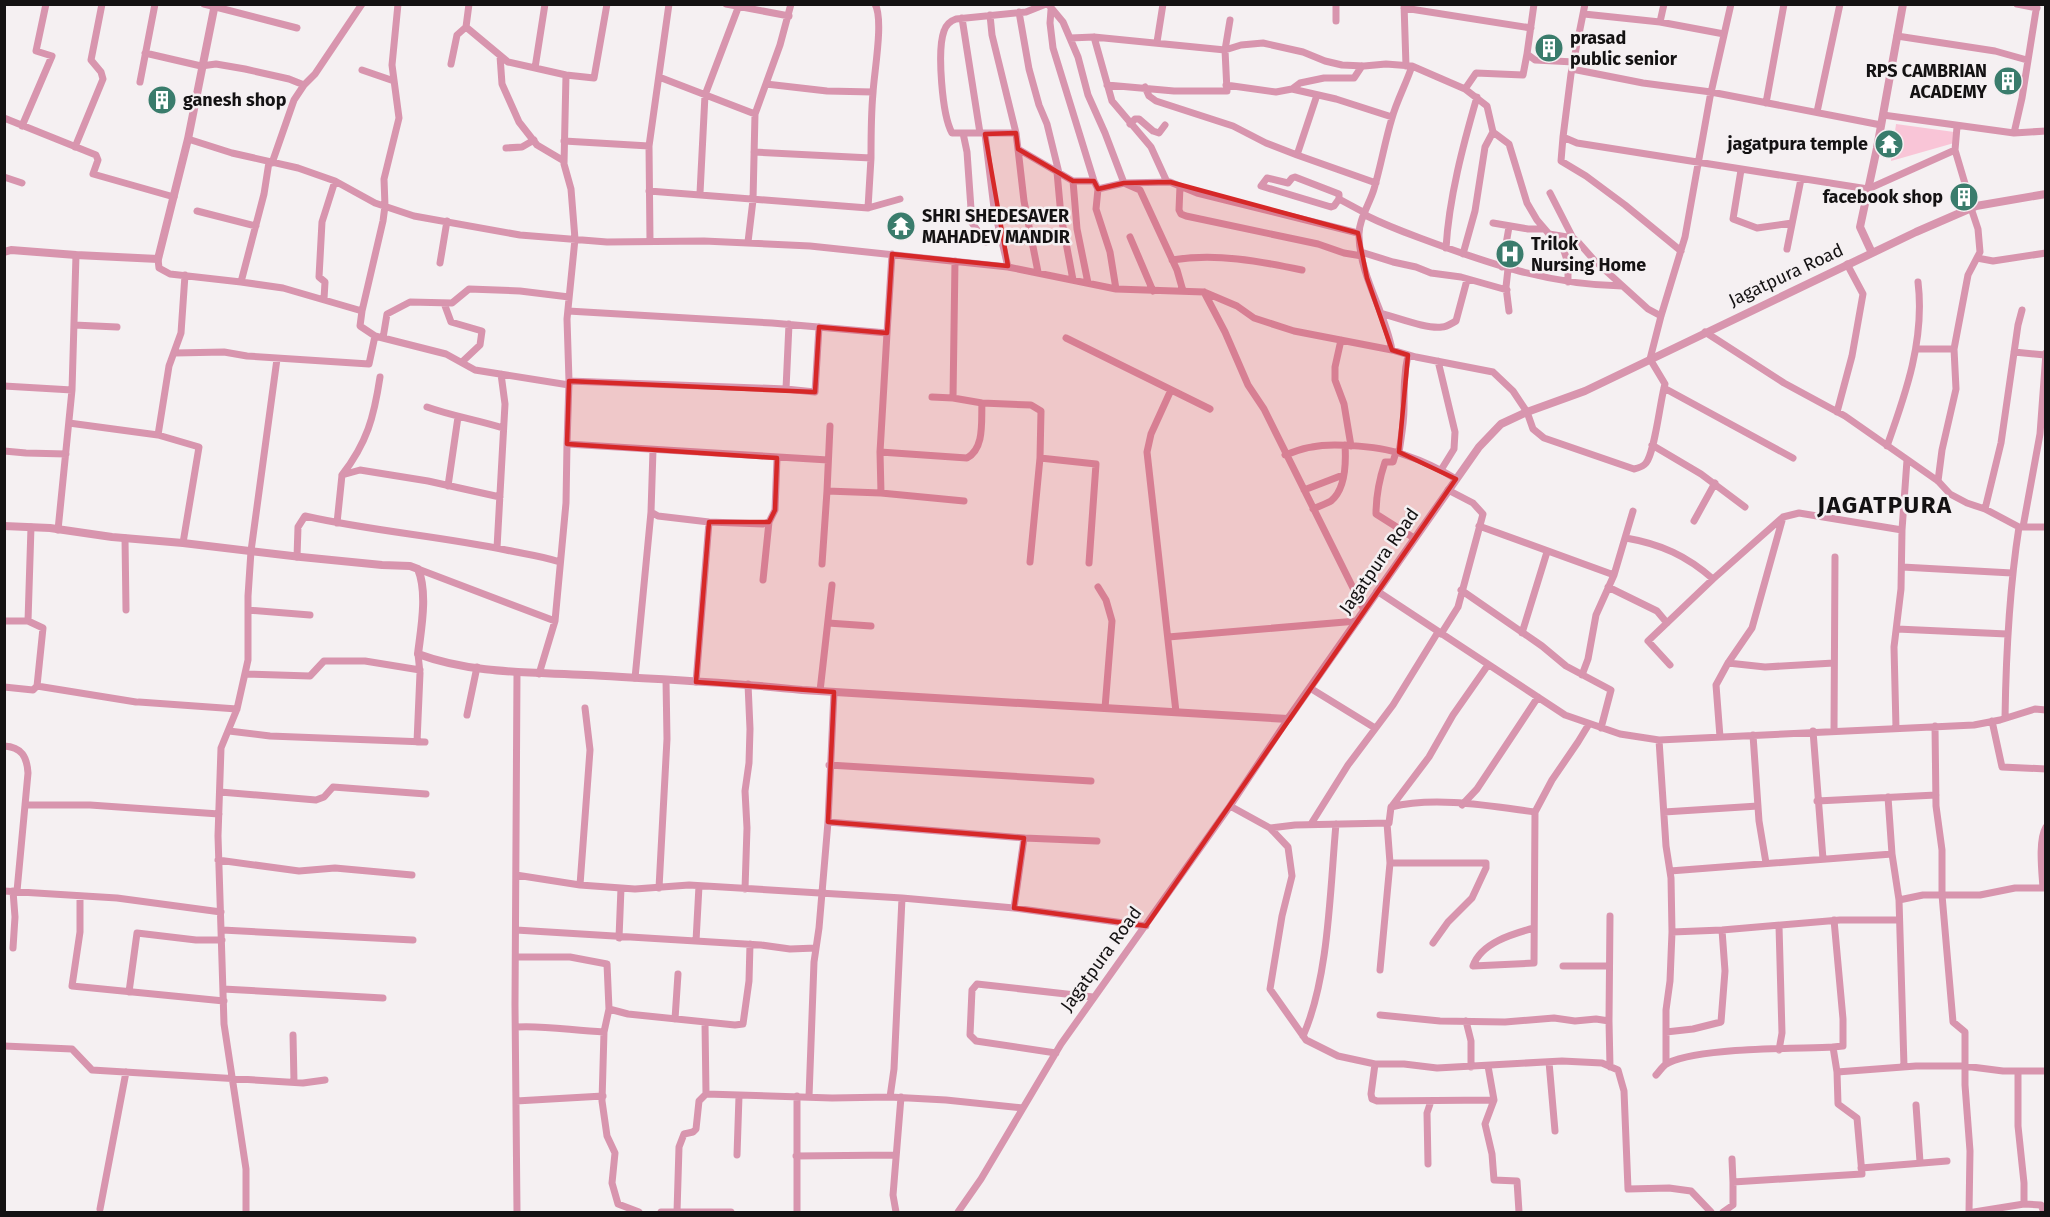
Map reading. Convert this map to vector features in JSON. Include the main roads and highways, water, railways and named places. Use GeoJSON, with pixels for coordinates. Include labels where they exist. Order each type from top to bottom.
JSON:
{"type":"FeatureCollection","features":[{"type":"Feature","properties":{"kind":"place","name":"prasad public senior"},"geometry":{"type":"Point","coordinates":[1549,48]}},
{"type":"Feature","properties":{"kind":"place","name":"RPS CAMBRIAN ACADEMY"},"geometry":{"type":"Point","coordinates":[2008,81]}},
{"type":"Feature","properties":{"kind":"place","name":"ganesh shop"},"geometry":{"type":"Point","coordinates":[162,100]}},
{"type":"Feature","properties":{"kind":"place","name":"jagatpura temple"},"geometry":{"type":"Point","coordinates":[1889,144]}},
{"type":"Feature","properties":{"kind":"place","name":"facebook shop"},"geometry":{"type":"Point","coordinates":[1964,197]}},
{"type":"Feature","properties":{"kind":"place","name":"SHRI SHEDESAVER MAHADEV MANDIR"},"geometry":{"type":"Point","coordinates":[901,226]}},
{"type":"Feature","properties":{"kind":"place","name":"Trilok Nursing Home"},"geometry":{"type":"Point","coordinates":[1510,254]}},
{"type":"Feature","properties":{"kind":"district","name":"JAGATPURA"},"geometry":{"type":"Point","coordinates":[1885,505]}}]}
